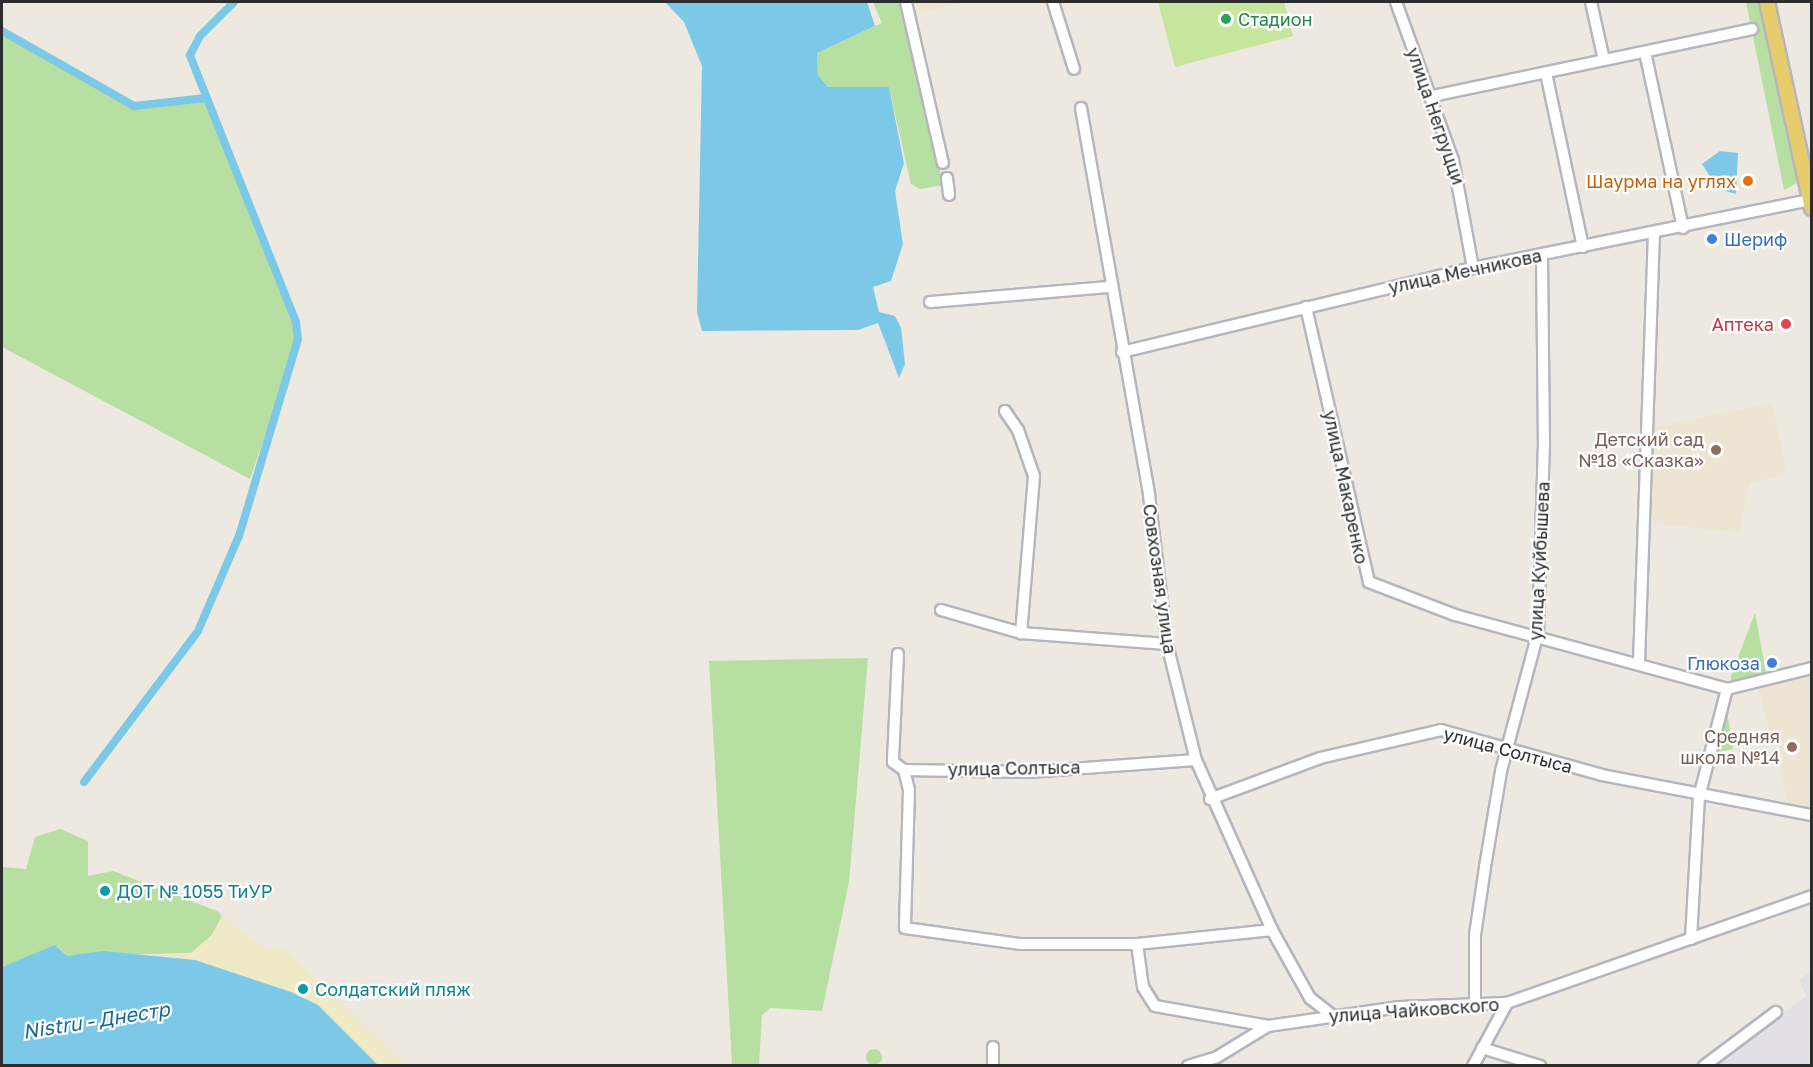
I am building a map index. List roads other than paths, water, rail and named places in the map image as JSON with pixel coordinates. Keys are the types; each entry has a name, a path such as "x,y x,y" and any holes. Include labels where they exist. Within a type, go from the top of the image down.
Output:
{"main road":[{"path":"1767,2 1811,204"}],"street":[{"path":"906,2 944,163"},
{"path":"1053,2 1074,69"},
{"name":"улица Негруцци","path":"1396,2 1432,96 1461,189 1473,268"},
{"path":"1591,2 1604,60"},
{"path":"1432,96 1752,29"},
{"path":"1645,52 1683,228"},
{"path":"1546,73 1583,247"},
{"name":"Совхозная улица","path":"1081,108 1109,287 1149,495 1167,644 1196,760 1210,799 1272,930 1310,999 1332,1015"},
{"path":"947,178 949,195"},
{"name":"улица Мечникова","path":"1122,352 1473,268 1811,204"},
{"path":"1639,662 1654,234"},
{"name":"улица Куйбышева","path":"1475,1006 1475,935 1507,747 1538,633 1544,447 1542,255"},
{"path":"930,302 1109,287"},
{"name":"улица Макаренко","path":"1306,307 1369,582 1455,615 1538,633 1727,689"},
{"path":"1005,411 1018,430 1034,476 1021,633"},
{"path":"941,610 1021,633 1167,644"},
{"path":"898,654 893,762 904,770 910,868 905,928 1021,944 1137,944 1272,930"},
{"path":"1691,939 1699,797 1727,689 1812,669"},
{"name":"улица Солтыса","path":"1210,799 1320,758 1441,730 1699,797 1812,814"},
{"name":"улица Солтыса","path":"904,770 1029,772 1196,760"},
{"name":"улица Чайковского","path":"1188,1065 1217,1057 1268,1026 1332,1015 1508,1003 1812,896"},
{"path":"1137,944 1143,987 1155,1006 1268,1026"},
{"path":"1473,1065 1508,1003"},
{"path":"1704,1065 1776,1012"},
{"path":"993,1047 993,1065"},
{"path":"1482,1048 1540,1065"}],"water":[{"path":"665,2 867,2 875,26 817,53 818,75 828,87 889,87 904,163 895,191 903,244 891,281 873,287 879,312 895,316 901,328 905,364 899,378 878,323 858,330 702,331 697,312 702,66 684,22"},
{"path":"1720,151 1738,153 1736,194 1718,189 1702,164"},
{"name":"Nistru - Днестр","path":"55,945 67,956 103,951 195,960 291,992 318,1005 378,1065 2,1065 2,967"}],"waterway":[{"path":"84,782 198,631 239,536 298,339 296,322 190,55 200,36 234,2"},
{"path":"2,31 134,106 206,98"}],"place":[{"name":"Стадион","path":"1226,19"},
{"name":"Шаурма на углях","path":"1748,181"},
{"name":"Шериф","path":"1712,239"},
{"name":"Аптека","path":"1786,324"},
{"name":"Детский сад №18 «Сказка»","path":"1716,450"},
{"name":"Глюкоза","path":"1772,663"},
{"name":"Средняя школа №14","path":"1792,747"},
{"name":"ДОТ № 1055 ТиУР","path":"105,891"},
{"name":"Солдатский пляж","path":"303,989"}]}
